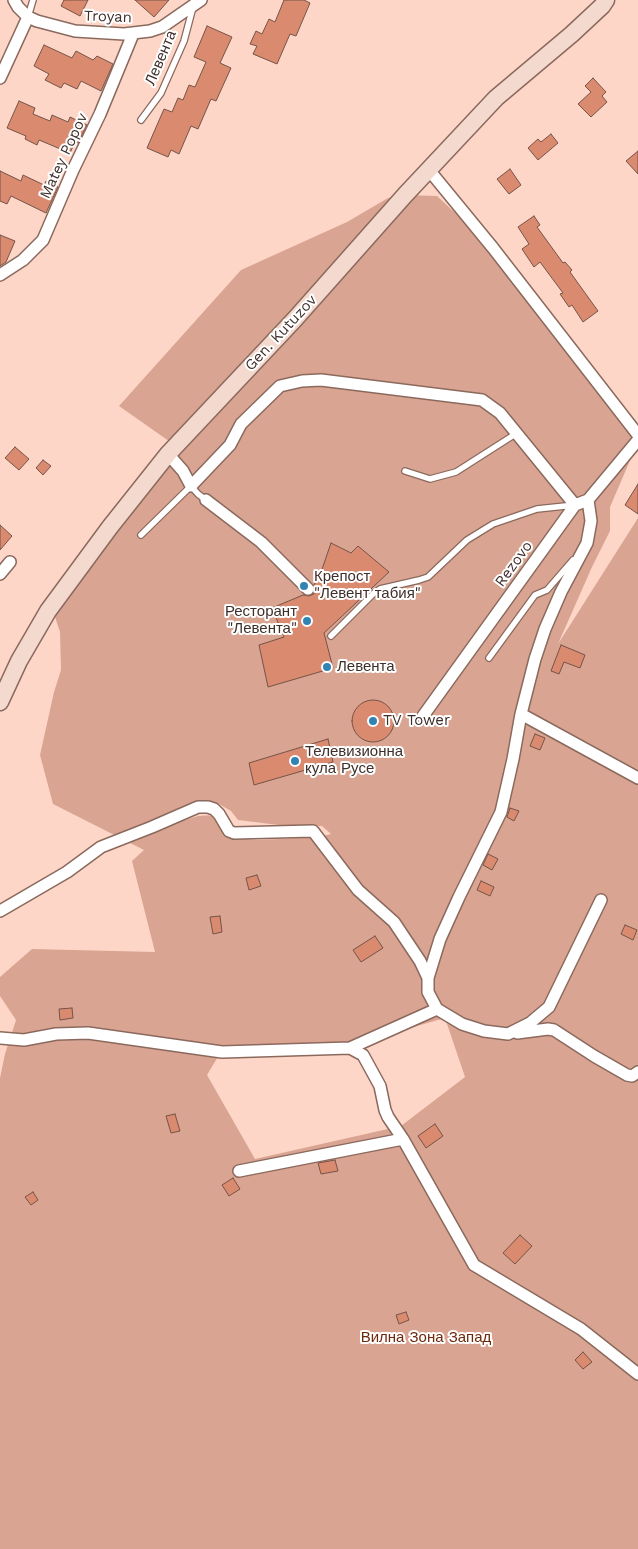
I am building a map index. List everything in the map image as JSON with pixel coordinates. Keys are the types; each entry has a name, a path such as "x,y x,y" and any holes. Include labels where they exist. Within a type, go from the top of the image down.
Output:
{"street":[{"path":"0,78 28,17 14,0"},
{"name":"Gen. Kutuzov","path":"0,702 19,661 48,611 110,527 168,454 295,319 496,98 572,34 606,0"},
{"name":"Troyan","path":"28,17 55,27 75,31 133,34 162,27 197,1"},
{"name":"Matey Popov","path":"0,275 23,260 44,240 133,34"},
{"path":"429,170 493,248 638,435"},
{"path":"168,454 183,471 191,486 230,445 241,424 280,386 302,381 321,380 482,400 500,413 574,505 588,500 638,440"},
{"path":"206,500 261,542 308,589"},
{"path":"588,500 591,521 587,543 544,629 521,714 501,812 435,953 428,978 428,992 436,1009 462,1024 484,1031 508,1034 548,1029 554,1030 627,1075 632,1076 638,1072"},
{"name":"Rezovo","path":"423,716 574,505"},
{"path":"0,574 10,562"},
{"path":"521,714 638,778"},
{"path":"0,911 67,872 101,846 198,808 208,807 214,809 219,814 229,831 234,833 313,831 358,890 394,922 420,961 428,978"},
{"path":"508,1034 530,1023 548,1007 601,900"},
{"path":"0,1038 24,1040 56,1034 88,1033 222,1052 350,1048 436,1009"},
{"path":"350,1048 363,1055 380,1086 384,1110 403,1139 474,1266 581,1329 638,1374"},
{"path":"239,1171 403,1139"}],"lane":[{"path":"28,17 33,0"},
{"name":"Левента","path":"141,120 161,93 184,41 197,1"},
{"path":"405,471 430,479 456,472 517,434"},
{"path":"141,536 191,486 206,500"},
{"path":"331,636 374,593 380,589 428,577 467,540 494,524 537,509 574,505"},
{"path":"489,658 535,595 547,590 587,543"}],"green space":[{"name":"Вилна Зона Запад","path":"405,195 437,196 493,248 638,442 610,507 610,531 558,644 638,518 638,1549 0,1549 0,1078 5,1054 16,1020 0,996 0,977 32,949 155,952 132,861 144,850 53,804 40,755 54,692 61,670 60,632 55,617 56,612 176,446 119,406 241,270 347,222 388,198 403,197","holes":["208,804 219,804 231,811 238,820 287,826 322,826 331,834 319,837 258,840 232,838 213,815 198,816 182,821 179,816","445,1018 465,1077 401,1126 255,1159 207,1075 219,1055 333,1050"]}],"building":[{"path":"64,0 88,0 80,16 61,6"},
{"path":"135,0 169,0 154,17"},
{"path":"284,0 304,0 310,3 296,36 290,34 277,64 253,54 257,46 250,44 256,31 262,34 269,19 275,22"},
{"path":"207,26 232,37 220,63 231,68 216,101 211,99 198,129 191,126 179,154 171,150 168,157 147,148 164,109 172,112 178,98 183,100 189,85 195,87 206,62 194,57"},
{"path":"44,45 72,58 76,51 93,60 97,56 113,64 101,91 81,81 77,89 64,83 61,88 45,80 49,74 34,66"},
{"path":"593,78 606,92 602,96 607,102 591,117 578,104 591,92 585,86"},
{"path":"19,101 35,108 33,114 50,121 52,115 68,122 70,117 87,125 78,143 75,142 70,153 39,140 37,145 25,139 26,136 7,128"},
{"path":"551,134 558,143 538,160 528,148 538,139 541,142"},
{"path":"638,151 638,174 626,161"},
{"path":"510,169 521,185 509,194 497,179"},
{"path":"0,171 21,181 23,175 44,185 46,181 58,187 46,213 11,196 7,204 0,201"},
{"path":"534,216 540,225 537,227 563,263 565,262 572,270 570,272 598,311 583,322 572,305 569,307 560,294 563,293 540,262 534,267 522,249 529,244 518,227"},
{"path":"0,235 15,241 6,262 0,266"},
{"path":"15,447 29,459 19,470 5,458"},
{"path":"43,460 51,466 43,475 36,468"},
{"path":"638,484 638,514 625,505"},
{"path":"0,525 12,536 0,550"},
{"name":"Ресторант \"Левента\"","path":"331,543 351,553 358,546 389,572 324,633 333,668 268,687 259,645 284,637 272,608 303,595 309,596 314,594 314,584 318,581"},
{"path":"561,645 585,655 580,668 564,662 559,674 551,671"},
{"name":"TV Tower","path":"377,700 385,703 391,709 394,721 391,733 385,739 369,742 361,739 355,733 352,717 355,709 361,703"},
{"path":"535,734 545,738 540,750 530,746"},
{"name":"Телевизионна кула Русе","path":"328,739 333,762 254,785 249,763"},
{"path":"510,808 519,811 514,821 507,817"},
{"path":"488,854 498,859 492,870 483,865"},
{"path":"257,875 261,886 249,890 246,878"},
{"path":"481,881 494,887 490,896 477,890"},
{"path":"220,916 222,932 213,934 210,917"},
{"path":"625,925 637,930 633,940 621,934"},
{"path":"375,936 383,948 361,962 353,950"},
{"path":"72,1008 73,1018 60,1020 59,1009"},
{"path":"175,1114 180,1131 171,1133 166,1116"},
{"path":"435,1124 443,1136 426,1148 418,1136"},
{"path":"335,1160 338,1171 321,1174 318,1163"},
{"path":"233,1178 240,1189 229,1196 222,1185"},
{"path":"33,1192 38,1200 31,1205 25,1197"},
{"path":"520,1235 532,1246 515,1264 503,1253"},
{"path":"406,1312 409,1320 399,1324 396,1315"},
{"path":"583,1352 592,1362 583,1369 575,1360"}],"place":[{"name":"Крепост \"Левент табия\"","path":"304,586"},
{"name":"Ресторант \"Левента\"","path":"307,621"},
{"name":"Левента","path":"327,667"},
{"name":"TV Tower","path":"373,721"},
{"name":"Телевизионна кула Русе","path":"295,761"}]}
